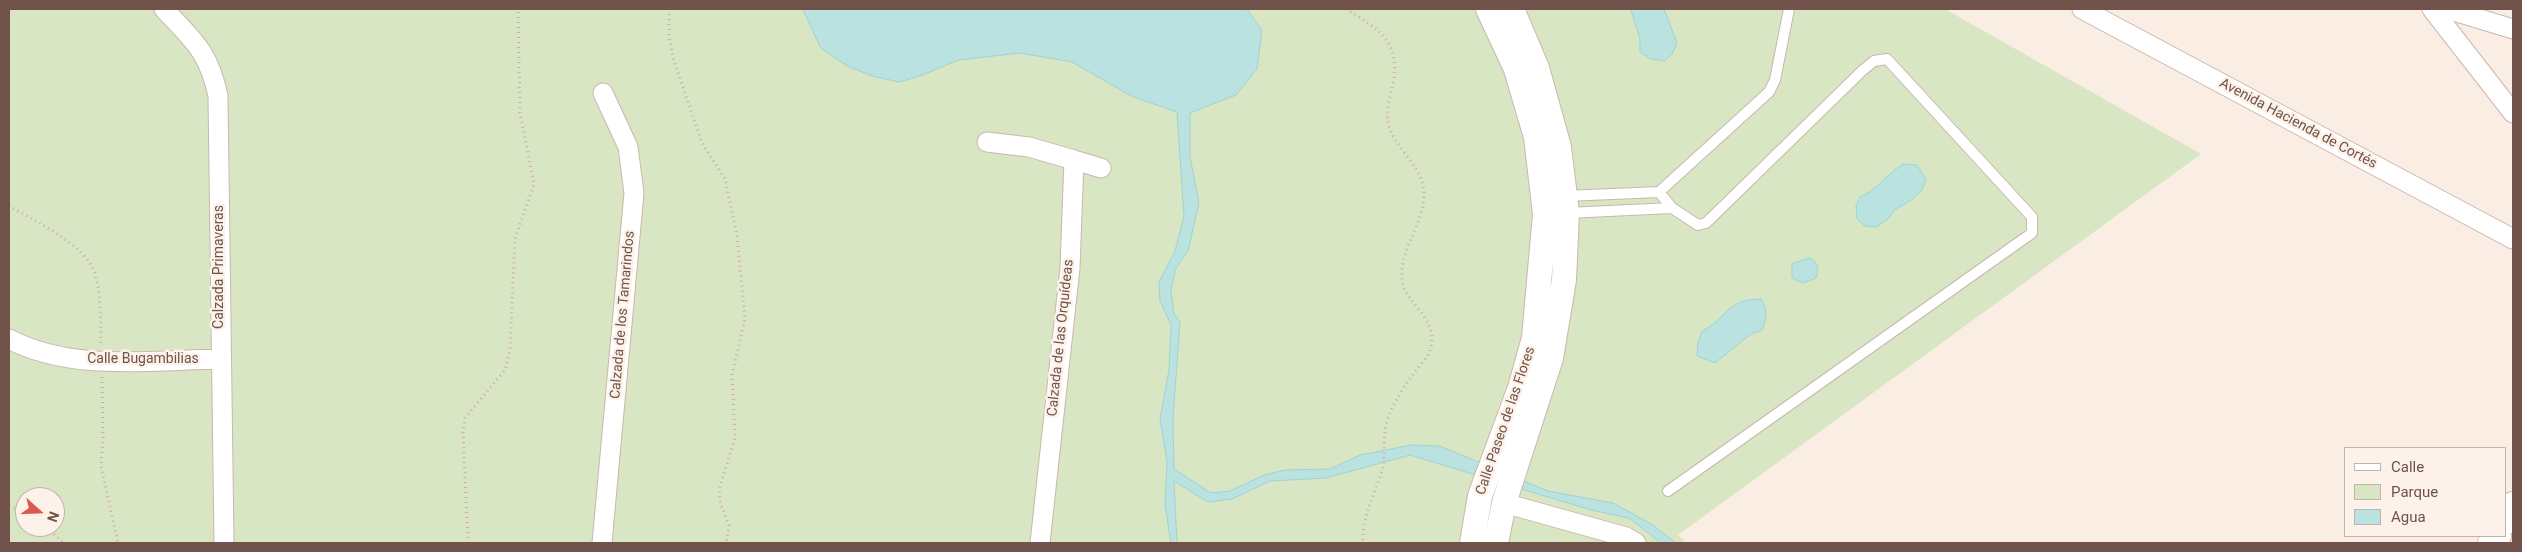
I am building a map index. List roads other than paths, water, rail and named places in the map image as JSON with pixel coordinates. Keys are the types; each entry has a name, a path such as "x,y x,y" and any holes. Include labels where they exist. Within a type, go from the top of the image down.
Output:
{"main road":[{"path":"2507,518 2513,506"}],"street":[{"name":"Calzada Primaveras","path":"164,9 200,47 213,71 218,96 220,359 224,543"},
{"name":"Calle Paseo de las Flores","path":"1488,9 1516,70 1556,205"},
{"name":"Calle Paseo de las Flores","path":"1498,536 1520,388 1534,338 1556,205 1560,147 1537,68 1512,9"},
{"name":"Avenida Hacienda de Cortés","path":"2082,9 2513,239"},
{"path":"2432,9 2513,113"},
{"path":"2447,9 2513,29"},
{"name":"Calzada de los Tamarindos","path":"602,543 634,193 628,147 603,93"},
{"path":"987,142 1029,147 1100,168"},
{"name":"Calzada de las Orquídeas","path":"1040,543 1070,268 1074,160"},
{"name":"Calle Bugambilias","path":"9,339 30,350 102,362 220,359"},
{"name":"Calle Paseo de las Flores","path":"1473,535 1480,496 1510,449"},
{"path":"1504,503 1626,537 1636,543"},
{"path":"1473,535 1498,536"}],"lane":[{"path":"1556,205 1659,192 1769,92 1775,80 1789,9"},
{"path":"1659,192 1672,208 1698,224 1706,224 1863,70 1874,61 1887,59 2032,217 2032,233 1668,491"},
{"path":"1556,205 1672,208"}],"water":[{"path":"803,9 1247,9 1262,31 1257,69 1236,95 1190,113 1190,157 1199,203 1188,251 1176,268 1171,289 1174,314 1180,322 1173,419 1174,469 1211,493 1230,491 1264,475 1285,470 1330,469 1360,455 1411,445 1440,446 1548,491 1613,503 1653,525 1676,543 1661,543 1629,518 1591,510 1410,455 1326,478 1270,481 1232,499 1208,502 1174,481 1177,543 1171,543 1165,505 1167,462 1160,419 1169,370 1171,325 1160,301 1159,282 1175,251 1184,216 1177,112 1131,96 1072,62 1020,53 959,60 920,76 899,82 872,76 847,66 821,48"},
{"path":"1631,9 1664,9 1677,43 1672,54 1665,61 1651,59 1640,52 1640,39"},
{"path":"1903,164 1917,165 1926,180 1922,190 1913,199 1894,210 1888,219 1876,227 1865,226 1857,219 1856,206 1860,197 1872,190"},
{"path":"1810,258 1818,266 1816,278 1803,283 1792,278 1792,264"},
{"path":"1761,299 1766,314 1762,330 1751,334 1715,363 1697,356 1698,343 1702,331 1740,302"}]}
